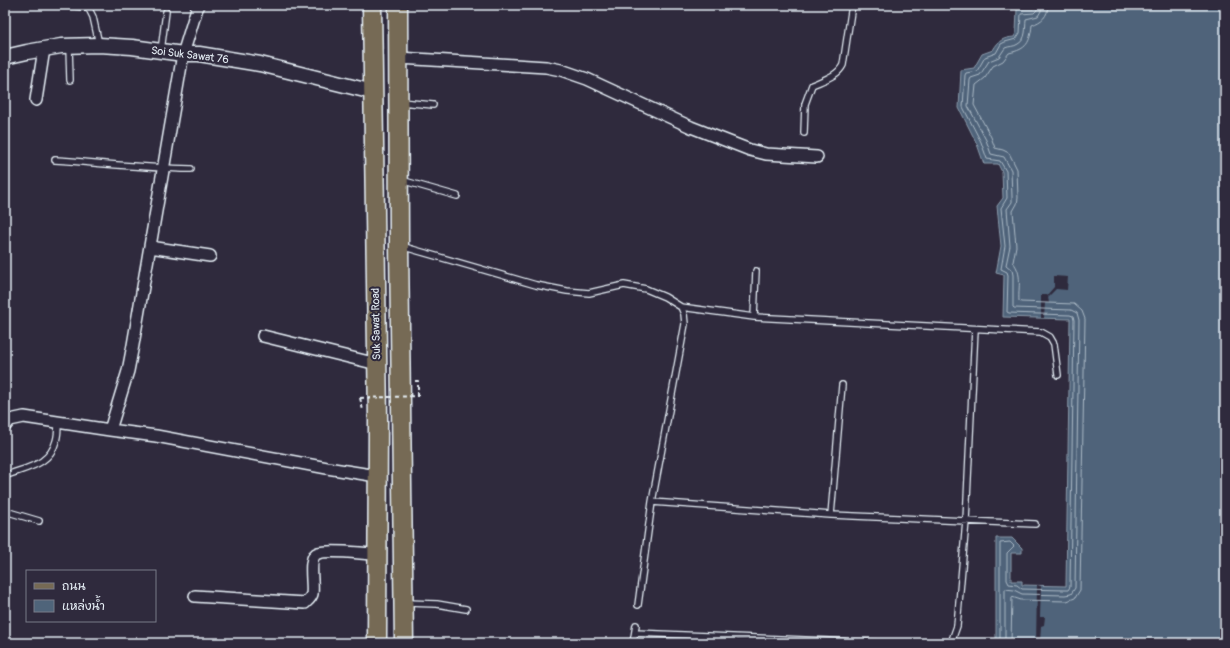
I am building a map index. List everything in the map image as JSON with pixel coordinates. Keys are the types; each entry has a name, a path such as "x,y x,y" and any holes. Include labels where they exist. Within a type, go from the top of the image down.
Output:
{"main road":[{"name":"Suk Sawat Road","path":"372,5 377,364 378,643"},
{"path":"398,5 399,245 404,643"}],"street":[{"path":"110,430 128,371 183,54 198,5"},
{"name":"Soi Suk Sawat 76","path":"5,58 44,49 68,46 99,45 183,54 199,54 260,64 373,92"},
{"path":"36,100 44,49"},
{"path":"399,58 546,67 561,70 610,89 691,127 750,150 766,154 817,157"},
{"path":"150,247 210,256"},
{"path":"263,336 377,364"},
{"path":"5,426 10,420 24,417 156,436 377,476"},
{"path":"195,596 305,603 310,599 312,594 312,563 314,555 317,553 327,552 377,554"}],"lane":[{"path":"62,5 88,7 94,17 99,45"},
{"path":"804,133 805,104 812,85 834,75 841,70 843,65 852,5"},
{"path":"161,51 166,12"},
{"path":"68,46 70,80"},
{"path":"399,102 433,105"},
{"path":"55,160 163,169 191,169"},
{"path":"399,180 457,196"},
{"path":"399,245 536,285 567,291 589,293 624,285 646,289 665,297 681,307 754,317 1041,332 1050,337 1054,344 1058,375"},
{"path":"754,317 756,271"},
{"path":"638,605 652,502 685,324 684,314 681,307"},
{"path":"947,643 952,640 957,626 966,521 975,329"},
{"path":"831,515 842,385"},
{"path":"10,474 40,463 50,454 56,441 58,422"},
{"path":"652,502 831,515 1035,524"},
{"path":"5,511 40,521"},
{"path":"404,603 437,604 466,609"},
{"path":"633,643 636,625"},
{"path":"635,633 878,643"}],"path":[{"path":"360,398 418,396"}],"water":[{"path":"1033,5 1225,5 1225,643 996,643 996,538 1012,538 1022,548 1022,553 1011,553 1011,581 1022,581 1022,585 1066,586 1070,319 1003,317 1004,275 996,273 1001,246 997,206 1003,198 1002,172 998,164 984,164 977,144 959,108 961,70 974,68 982,54 993,50 1002,40 1014,37 1016,33 1017,9 1033,9"}],"pier":[{"path":"1054,276 1068,277 1067,290 1056,289 1048,297 1049,303 1045,303 1044,318 1041,318 1041,295 1047,295 1054,287"},
{"path":"1037,585 1041,586 1040,617 1045,617 1044,625 1041,626 1040,643 1036,643"}]}
